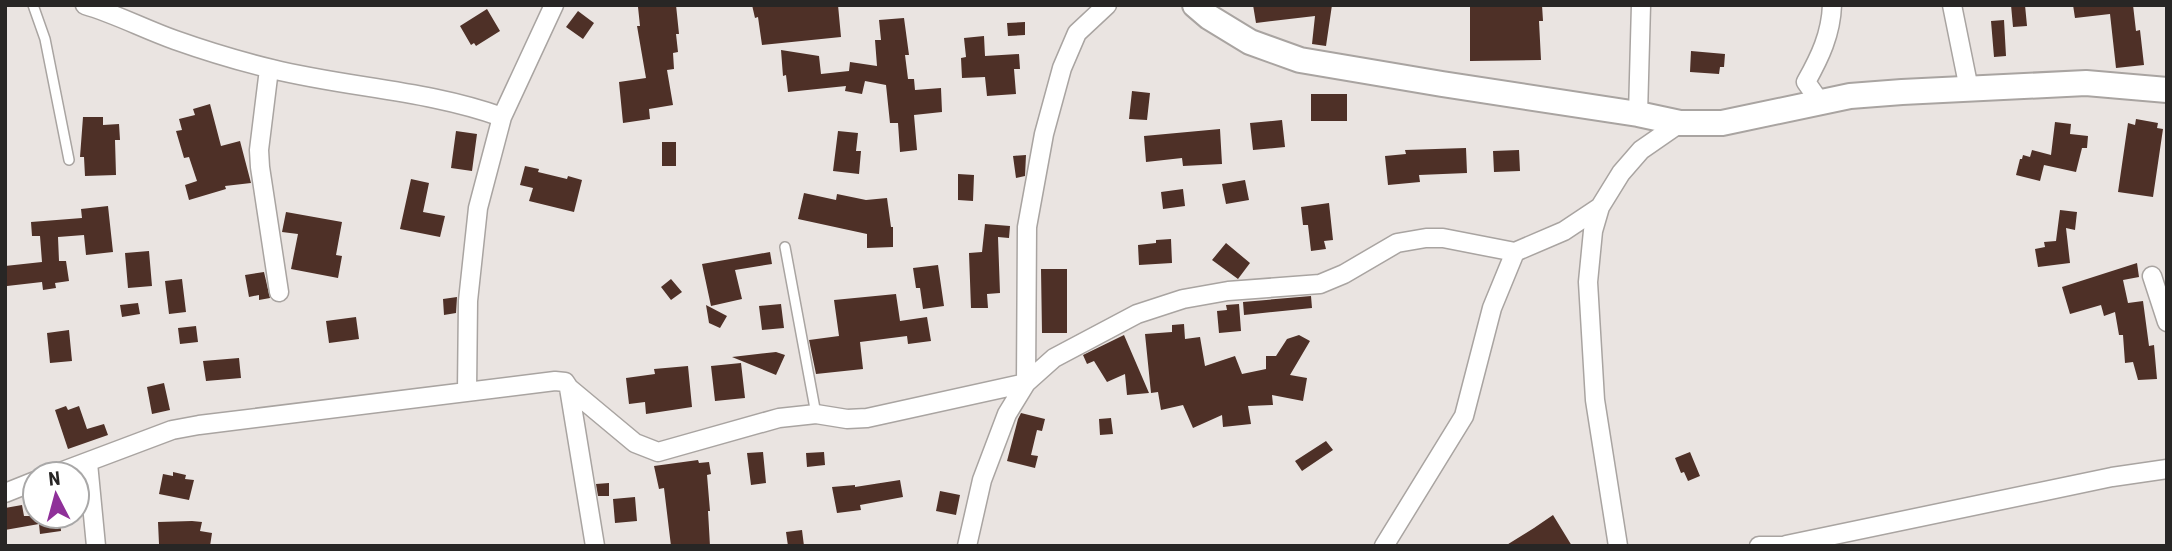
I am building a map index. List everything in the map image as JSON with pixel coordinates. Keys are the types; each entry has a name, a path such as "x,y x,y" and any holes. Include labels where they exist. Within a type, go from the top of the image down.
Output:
{"street":[{"path":"85,5 174,40 269,69 323,80 403,91 466,104 502,117"},
{"path":"467,391 468,300 478,208 502,117 554,5"},
{"path":"1026,383 1027,227 1044,134 1062,68 1077,33 1107,5"},
{"path":"1195,5 1209,17 1250,42 1300,60 1442,85 1639,114 1680,123 1722,123 1850,96 2086,83 2167,89"},
{"path":"1639,114 1641,5"},
{"path":"1820,103 1806,82 1830,32 1832,5"},
{"path":"1952,5 1969,89"},
{"path":"269,69 259,150 279,292"},
{"path":"1618,546 1595,400 1589,295 1594,231 1600,207 1621,173 1641,150 1680,123"},
{"path":"967,546 982,480 1007,414 1026,383 1054,358 1137,314 1183,299 1228,291 1320,284 1344,274 1397,243 1426,238 1443,238 1515,252 1564,231 1600,207"},
{"path":"1384,546 1464,416 1492,308 1515,252"},
{"path":"2152,276 2167,323"},
{"path":"91,462 172,430 199,425 555,381 565,382 635,443 658,452 779,418 816,414 847,419 867,418 1026,383"},
{"path":"569,388 595,546"},
{"path":"1759,546 1788,545 2112,477 2167,469"},
{"path":"91,494 96,546"}],"lane":[{"path":"33,5 45,39 69,160"},
{"path":"785,247 816,414"}],"building":[{"path":"676,5 678,52 673,53 674,69 667,70 673,105 649,109 650,119 623,123 619,82 646,78 637,26 640,26 638,7"},
{"path":"752,5 838,5 841,37 762,45 758,17 755,18"},
{"path":"1253,5 1332,5 1326,46 1312,44 1315,16 1256,23"},
{"path":"1470,5 1542,5 1543,21 1539,21 1541,60 1470,61"},
{"path":"2011,5 2025,5 2027,26 2013,27"},
{"path":"2073,5 2133,5 2136,31 2140,30 2144,65 2116,68 2110,14 2075,18"},
{"path":"487,9 500,31 476,46 474,43 471,45 460,26"},
{"path":"578,11 594,23 583,39 566,27"},
{"path":"904,18 909,55 905,55 908,79 914,79 915,90 941,88 942,112 914,115 917,150 900,152 898,123 890,123 886,85 865,81 862,94 845,91 846,86 788,92 786,75 783,76 781,50 819,56 821,74 849,71 850,62 877,66 875,40 881,40 879,20"},
{"path":"2004,20 2006,56 1994,57 1991,21"},
{"path":"1025,22 1025,35 1008,36 1007,23"},
{"path":"984,36 985,56 1019,54 1020,69 1014,69 1016,94 987,96 985,77 962,78 961,58 966,57 964,38"},
{"path":"1691,51 1725,54 1724,67 1720,67 1719,74 1690,72"},
{"path":"1132,91 1150,93 1147,120 1129,119"},
{"path":"1311,94 1347,94 1347,121 1311,121"},
{"path":"210,104 221,146 240,141 251,183 225,186 226,189 189,200 185,185 197,181 189,157 184,158 176,131 182,130 179,119 195,115 193,109"},
{"path":"83,117 103,117 103,125 119,124 120,140 115,140 116,175 85,176 84,157 80,157"},
{"path":"2136,119 2158,123 2157,128 2163,129 2153,197 2118,192 2128,123 2135,125"},
{"path":"1282,120 1285,147 1253,150 1250,123"},
{"path":"2055,122 2071,124 2070,134 2088,136 2087,148 2082,148 2076,172 2044,165 2040,181 2016,175 2023,155 2030,157 2032,150 2051,155"},
{"path":"1220,129 1222,164 1183,166 1182,158 1146,162 1144,136"},
{"path":"456,131 477,134 472,171 451,168"},
{"path":"838,131 858,133 856,151 861,151 859,174 833,171"},
{"path":"662,142 676,142 676,166 662,166"},
{"path":"1466,148 1467,173 1419,175 1420,182 1388,185 1385,156 1406,154 1405,150"},
{"path":"1519,150 1520,171 1494,172 1493,151"},
{"path":"1026,155 1025,176 1016,178 1013,156"},
{"path":"525,166 539,169 538,172 582,180 574,212 529,201 533,188 520,185"},
{"path":"958,174 974,175 973,201 958,200"},
{"path":"411,179 429,183 423,212 445,216 440,237 400,229"},
{"path":"1245,180 1249,200 1226,204 1222,184"},
{"path":"1183,189 1185,206 1163,209 1161,192"},
{"path":"804,193 836,200 837,194 866,200 887,198 893,227 893,247 867,248 867,234 798,219"},
{"path":"1329,203 1333,240 1324,241 1326,249 1311,251 1308,225 1303,225 1301,207"},
{"path":"108,206 113,252 86,255 84,235 58,237 59,261 66,261 69,281 55,283 56,288 43,290 42,282 7,286 5,266 42,262 40,236 32,236 31,222 82,218 81,209"},
{"path":"2060,210 2077,212 2075,230 2066,228 2070,263 2038,267 2035,249 2045,247 2044,242 2056,241"},
{"path":"286,212 342,222 336,255 342,256 338,278 291,269 298,234 282,232"},
{"path":"985,224 1010,226 1009,238 998,237 1000,293 987,294 988,308 971,308 969,253 982,252"},
{"path":"1171,239 1172,263 1139,265 1138,245"},
{"path":"1226,243 1250,263 1238,279 1212,260"},
{"path":"149,251 152,286 128,288 125,253"},
{"path":"770,252 772,264 735,270 742,299 711,306 702,264"},
{"path":"2137,263 2139,277 2123,280 2128,303 2143,301 2149,346 2154,345 2157,379 2138,380 2133,362 2125,363 2123,335 2119,335 2115,312 2104,316 2101,305 2070,314 2062,287"},
{"path":"938,265 944,306 923,309 913,268"},
{"path":"1041,269 1067,269 1067,333 1042,333"},
{"path":"264,272 270,298 259,300 259,295 249,297 245,275"},
{"path":"182,279 186,312 169,314 165,281"},
{"path":"671,279 682,292 671,300 661,287"},
{"path":"896,294 900,321 927,317 931,341 908,344 907,336 860,342 863,369 816,374 809,340 839,336 834,300"},
{"path":"1311,296 1312,308 1244,315 1243,302"},
{"path":"457,297 456,313 444,315 443,299"},
{"path":"138,303 140,314 122,317 120,305"},
{"path":"781,304 784,328 762,330 759,306"},
{"path":"1239,304 1241,331 1219,333 1217,311 1227,310 1226,305"},
{"path":"706,305 727,316 720,328 709,323"},
{"path":"356,317 359,339 329,343 326,321"},
{"path":"1184,324 1185,339 1200,337 1205,366 1235,356 1242,374 1266,369 1266,356 1276,356 1287,339 1299,335 1310,341 1290,375 1307,378 1303,401 1272,395 1273,405 1248,406 1251,424 1223,427 1222,415 1193,428 1183,405 1161,410 1158,392 1151,393 1145,334 1172,332 1172,325"},
{"path":"196,326 198,342 180,344 178,328"},
{"path":"69,330 72,361 50,363 47,333"},
{"path":"1124,335 1149,393 1127,395 1125,374 1107,382 1094,361 1087,364 1083,355"},
{"path":"776,352 785,355 776,375 732,357"},
{"path":"239,358 241,378 206,381 203,361"},
{"path":"741,363 745,398 715,401 711,366"},
{"path":"688,366 692,407 646,414 645,402 629,404 626,378 655,374 654,369"},
{"path":"164,383 170,410 152,414 147,387"},
{"path":"66,406 68,410 79,406 87,429 104,424 108,435 68,449 55,410"},
{"path":"1021,413 1045,419 1042,431 1037,430 1031,455 1038,456 1035,468 1007,461"},
{"path":"1111,418 1113,434 1100,435 1099,419"},
{"path":"1326,441 1333,450 1302,471 1295,461"},
{"path":"763,452 766,483 751,485 747,453"},
{"path":"824,452 825,465 807,467 806,453"},
{"path":"1690,452 1700,476 1688,481 1684,472 1681,473 1675,458"},
{"path":"698,460 699,463 709,462 711,474 707,475 710,546 671,546 664,488 659,489 654,466"},
{"path":"173,472 186,475 185,479 194,480 189,500 159,494 163,474 173,476"},
{"path":"900,480 903,497 860,505 861,510 837,513 832,487 855,487"},
{"path":"609,483 609,496 598,496 596,484"},
{"path":"940,491 960,495 956,515 936,511"},
{"path":"635,497 637,521 615,523 613,499"},
{"path":"21,505 21,527 5,530 5,508"},
{"path":"1553,515 1572,546 1505,546 1534,528"},
{"path":"158,522 202,522 200,531 212,533 210,546 159,544"},
{"path":"40,530 61,530 61,531 40,534"},
{"path":"802,530 804,546 788,546 786,532"}]}
